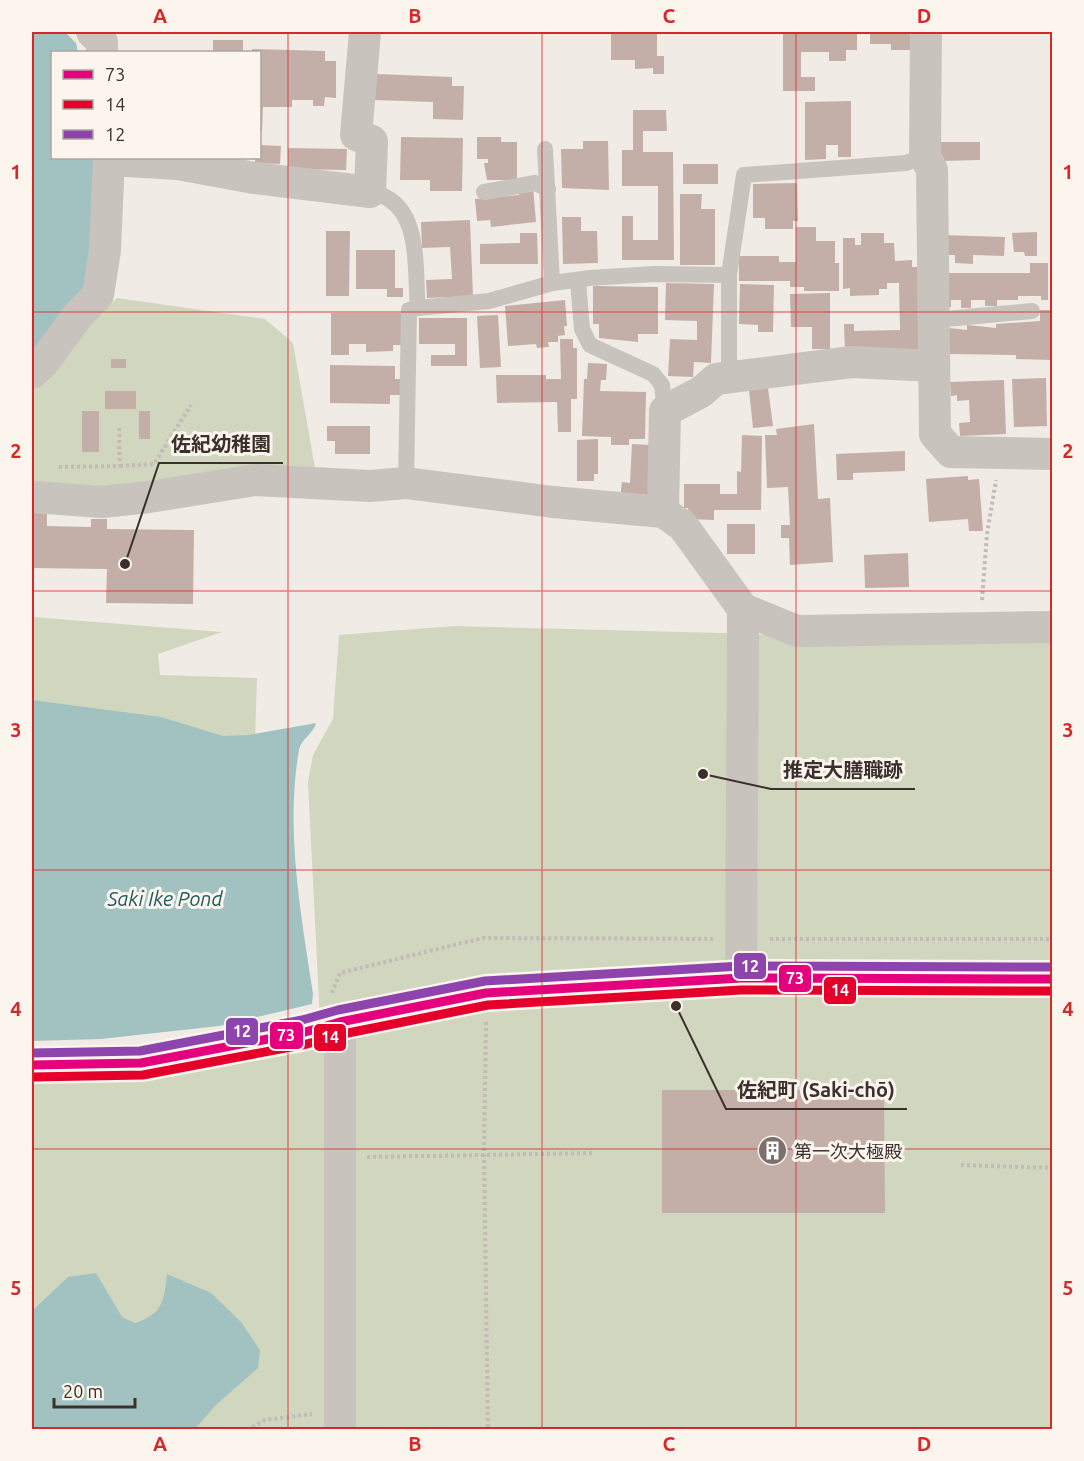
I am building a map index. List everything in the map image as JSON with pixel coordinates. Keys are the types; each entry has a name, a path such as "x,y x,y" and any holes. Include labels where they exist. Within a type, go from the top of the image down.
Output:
{"main road":[{"path":"32,1065 141,1063 305,1032 334,1012 486,993 741,978 1053,979"}],"street":[{"path":"92,32 102,42 102,51"},
{"path":"32,373 43,363 79,314 98,295 105,250 109,159 178,164 254,178 370,192 372,141 356,135 365,32"},
{"path":"926,32 925,156 932,170 935,320 934,434 951,452 1001,455 1053,454"},
{"path":"663,512 665,411 701,393 716,379 852,362 933,366"},
{"path":"32,497 114,501 149,498 255,480 370,486 406,483 553,502 663,512 683,526 743,609 797,631 1053,627"},
{"path":"741,978 743,609"},
{"path":"334,1012 340,1420"}],"lane":[{"path":"545,149 552,283"},
{"path":"729,377 729,275 744,175 906,163 925,156"},
{"path":"484,192 534,183 548,189"},
{"path":"370,192 385,195 394,200 408,219 417,308"},
{"path":"406,483 409,310 489,301 552,283 654,274 729,275"},
{"path":"578,281 582,329 590,345 653,374 662,385 665,411"},
{"path":"935,320 1032,311"}],"path":[{"path":"54,467 154,464 191,405"},
{"path":"119,426 120,466"},
{"path":"980,628 987,534 1001,455"},
{"path":"334,1012 340,973 483,938 1053,939"},
{"path":"486,1014 484,1154 488,1430"},
{"path":"383,1156 594,1152"},
{"path":"962,1165 1053,1168"},
{"path":"247,1430 265,1420 340,1420"}],"green space":[{"path":"117,298 265,319 293,343 315,468 159,485 32,487 32,381"},
{"path":"32,617 222,632 158,654 160,675 257,678 254,771 32,725"},
{"path":"454,626 758,634 857,641 1052,635 1052,1429 32,1429 32,1078 321,1040 308,782 313,755 333,719 339,635"}],"water":[{"path":"32,32 65,32 76,43 78,51 51,51 51,159 101,159 88,285 32,354"},
{"name":"Saki Ike Pond","path":"32,700 161,717 223,736 249,735 316,723 299,750 294,811 296,872 313,994 312,1004 219,1026 101,1039 32,1041"},
{"path":"96,1273 122,1317 135,1323 157,1311 165,1292 167,1274 211,1293 241,1322 260,1350 258,1368 216,1405 195,1429 32,1429 32,1311 68,1277"}],"building":[{"path":"611,32 657,32 657,56 664,56 664,74 653,74 653,68 635,69 635,60 611,60"},
{"path":"783,32 857,32 857,50 846,50 846,61 829,61 829,52 801,52 801,77 815,77 815,91 783,91"},
{"path":"870,32 910,32 910,50 891,50 891,44 870,44"},
{"path":"213,40 243,40 243,51 213,51"},
{"path":"252,49 325,51 325,61 336,61 336,98 325,97 324,106 313,106 313,100 292,100 292,107 263,107 261,131 261,51 252,51"},
{"path":"376,74 452,77 452,86 464,86 463,120 433,119 433,102 375,100"},
{"path":"851,101 851,157 838,157 838,145 826,145 826,159 805,160 805,102"},
{"path":"633,110 666,110 667,131 643,131 643,152 673,152 674,260 622,260 622,216 633,216 633,240 658,240 658,186 622,186 622,150 633,150"},
{"path":"401,137 463,138 462,191 430,191 430,180 400,180"},
{"path":"477,137 501,137 501,142 517,142 517,180 487,180 484,163 488,163 488,159 477,159"},
{"path":"583,141 608,141 609,190 562,188 561,149 583,149"},
{"path":"940,142 980,142 980,160 940,161"},
{"path":"261,145 281,146 280,164 255,163 255,159 261,159"},
{"path":"288,148 347,149 346,170 288,169"},
{"path":"683,164 718,164 718,184 683,184"},
{"path":"797,183 798,221 793,221 793,229 765,229 765,218 753,218 753,184"},
{"path":"533,187 536,222 491,227 490,220 477,221 475,199 519,195 519,188"},
{"path":"680,194 702,194 701,209 715,209 715,265 680,265"},
{"path":"562,217 581,217 581,231 597,231 598,263 563,264"},
{"path":"470,220 473,296 427,298 426,280 452,279 450,247 422,248 421,222"},
{"path":"796,227 816,227 816,241 835,241 835,263 839,263 839,291 804,291 804,287 790,287 790,281 739,281 739,256 779,256 779,262 796,262"},
{"path":"326,231 350,231 349,296 326,296"},
{"path":"1037,232 1037,256 1025,256 1024,252 1014,252 1012,233"},
{"path":"520,233 537,233 538,264 480,264 480,244 520,243"},
{"path":"861,233 884,233 884,243 894,243 895,261 912,260 912,267 922,267 923,353 845,350 844,324 854,324 854,331 900,330 899,283 887,283 887,289 879,289 879,295 850,296 850,288 843,289 843,238 855,238 855,245 861,245"},
{"path":"943,235 1005,237 1004,256 973,255 973,264 955,263 955,255 943,255"},
{"path":"356,250 395,250 395,288 403,288 403,297 387,297 387,289 356,289"},
{"path":"1030,263 1048,263 1048,300 1041,300 1041,296 1018,296 1018,300 997,300 997,306 985,306 985,300 971,300 971,308 961,308 961,300 951,300 951,307 944,307 944,273 1030,273"},
{"path":"666,283 714,284 711,363 694,362 693,377 668,376 670,339 697,340 697,321 665,320"},
{"path":"740,284 774,285 773,332 758,332 758,325 739,324"},
{"path":"593,286 658,287 658,334 638,334 638,342 599,338 599,324 593,324"},
{"path":"830,293 830,349 812,349 812,327 791,327 790,294"},
{"path":"565,300 567,326 564,326 565,335 558,336 558,342 548,342 549,347 537,348 536,344 508,346 505,306"},
{"path":"1040,310 1052,310 1051,360 1016,359 1016,355 949,354 949,328 967,330 967,325 996,328 996,324 1040,321"},
{"path":"331,313 403,313 403,345 393,345 393,351 366,352 366,344 349,344 349,355 331,355"},
{"path":"498,315 501,367 480,368 477,316"},
{"path":"419,318 467,318 467,366 431,366 431,355 455,355 455,344 419,344"},
{"path":"560,339 573,339 573,348 577,348 577,399 571,399 571,432 558,432 557,402 497,403 496,375 546,375 546,379 561,379"},
{"path":"111,359 126,359 126,368 111,368"},
{"path":"588,363 607,364 606,380 601,380 600,391 646,392 645,439 629,439 629,445 611,445 611,437 582,436 584,379 587,379"},
{"path":"330,365 395,366 395,379 401,379 401,395 390,395 390,404 330,403"},
{"path":"1046,378 1047,426 1014,427 1012,379"},
{"path":"1004,380 1006,434 960,436 959,423 970,422 969,400 957,401 957,395 951,396 950,382"},
{"path":"768,388 773,426 753,428 749,390"},
{"path":"105,391 136,391 136,409 105,409"},
{"path":"82,411 99,411 99,452 82,452"},
{"path":"139,411 150,411 150,439 139,439"},
{"path":"814,424 818,499 830,498 833,562 790,565 789,538 781,538 781,525 790,525 788,487 767,488 765,435 777,435 776,429"},
{"path":"327,426 370,426 370,454 335,454 335,441 327,441"},
{"path":"742,435 762,436 761,510 714,510 714,520 690,519 688,508 684,508 684,484 720,484 720,494 737,494 737,471 741,472"},
{"path":"598,439 598,474 594,474 594,481 577,481 577,440"},
{"path":"632,444 651,445 648,499 620,498 622,482 630,483"},
{"path":"905,451 905,471 853,473 853,480 837,480 836,454"},
{"path":"968,476 968,480 979,479 983,531 969,531 968,519 929,522 926,479"},
{"path":"32,513 47,513 47,526 91,527 91,519 107,519 107,529 194,530 193,604 106,603 107,569 32,568"},
{"path":"727,524 755,524 755,554 727,554"},
{"path":"908,553 909,587 865,588 864,555"},
{"name":"第一次大極殿","path":"662,1090 884,1090 885,1213 662,1213"}],"transit line":[{"name":"12","path":"32,1053 140,1051 302,1020 338,1010 485,981 741,966 1052,967"},
{"name":"73","path":"32,1065 141,1063 305,1032 340,1022 486,993 741,978 1052,979"},
{"name":"14","path":"32,1077 143,1075 307,1044 343,1034 488,1005 741,990 1052,991"}],"place":[{"name":"佐紀幼稚園","path":"125,564"},
{"name":"推定大膳職跡","path":"703,774"},
{"name":"佐紀町 (Saki-chō)","path":"676,1006"},
{"name":"第一次大極殿","path":"773,1151"}]}
